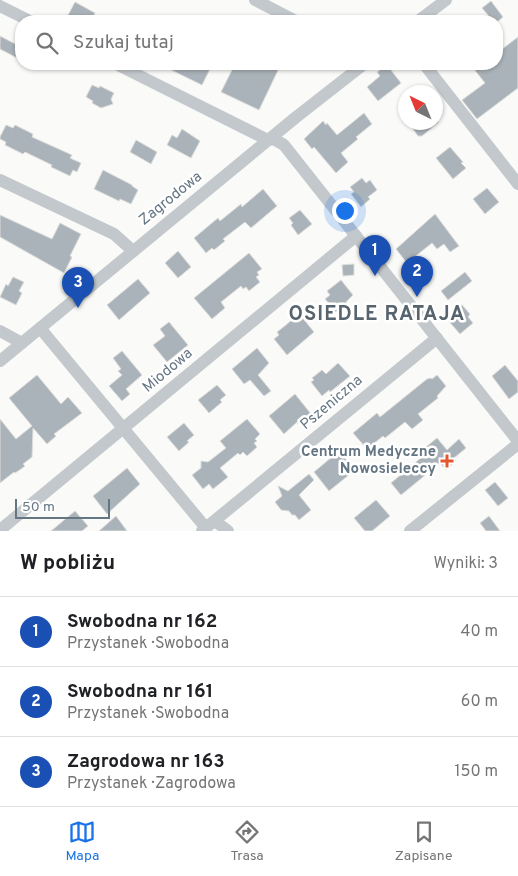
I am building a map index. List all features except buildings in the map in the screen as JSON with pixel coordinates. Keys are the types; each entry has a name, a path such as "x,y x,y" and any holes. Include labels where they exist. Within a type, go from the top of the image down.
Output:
{"street":[{"path":"255,0 284,15"},
{"path":"426,15 446,0"},
{"path":"0,6 18,15"},
{"path":"128,70 268,140 274,139 284,144 518,443 410,531"},
{"name":"Zagrodowa","path":"0,360 268,140 356,70"},
{"path":"429,70 518,184"},
{"path":"0,180 114,234 133,251"},
{"name":"Miodowa","path":"0,530 356,236"},
{"path":"40,328 122,430 208,527 228,531"},
{"path":"0,331 22,343"},
{"name":"Pszeniczna","path":"208,527 437,338"}],"place":[{"name":"Swobodna nr 162","path":"375,276"},
{"name":"Swobodna nr 161","path":"417,297"},
{"name":"Zagrodowa nr 163","path":"78,308"},
{"name":"Centrum Medyczne Nowosieleccy","path":"447,461"}],"district":[{"name":"OSIEDLE RATAJA","path":"377,315"}]}
